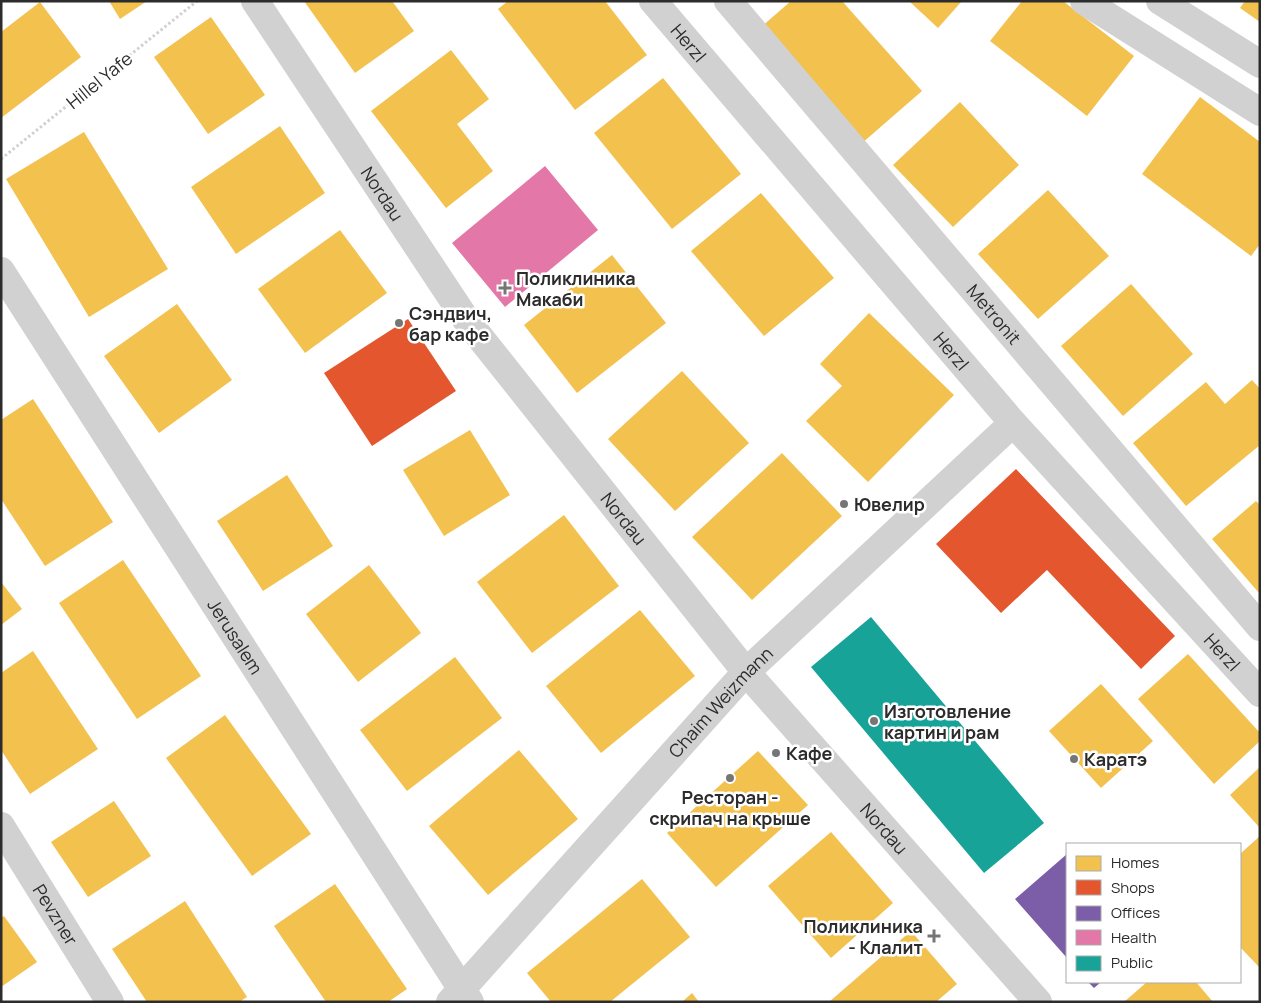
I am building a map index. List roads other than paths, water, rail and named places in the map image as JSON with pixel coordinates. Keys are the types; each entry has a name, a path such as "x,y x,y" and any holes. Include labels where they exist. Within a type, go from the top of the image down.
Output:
{"street":[{"name":"Nordau","path":"255,1 467,321 746,672 1038,1002"},
{"name":"Herzl","path":"653,1 1013,423 1260,693"},
{"name":"Metronit","path":"728,1 1260,628"},
{"path":"1084,1 1260,112"},
{"path":"1160,1 1260,64"},
{"name":"Jerusalem","path":"1,271 460,998"},
{"name":"Chaim Weizmann","path":"460,998 746,672 1013,423"},
{"name":"Pevzner","path":"1,826 110,1002"}],"place":[{"name":"Поликлиника Макаби","path":"505,288"},
{"name":"Сэндвич, бар кафе","path":"399,323"},
{"name":"Ювелир","path":"844,504"},
{"name":"Изготовление картин и рам","path":"874,721"},
{"name":"Кафе","path":"776,753"},
{"name":"Каратэ","path":"1074,759"},
{"name":"Ресторан - скрипач на крыше","path":"730,778"},
{"name":"Поликлиника - Клалит","path":"934,936"}]}
